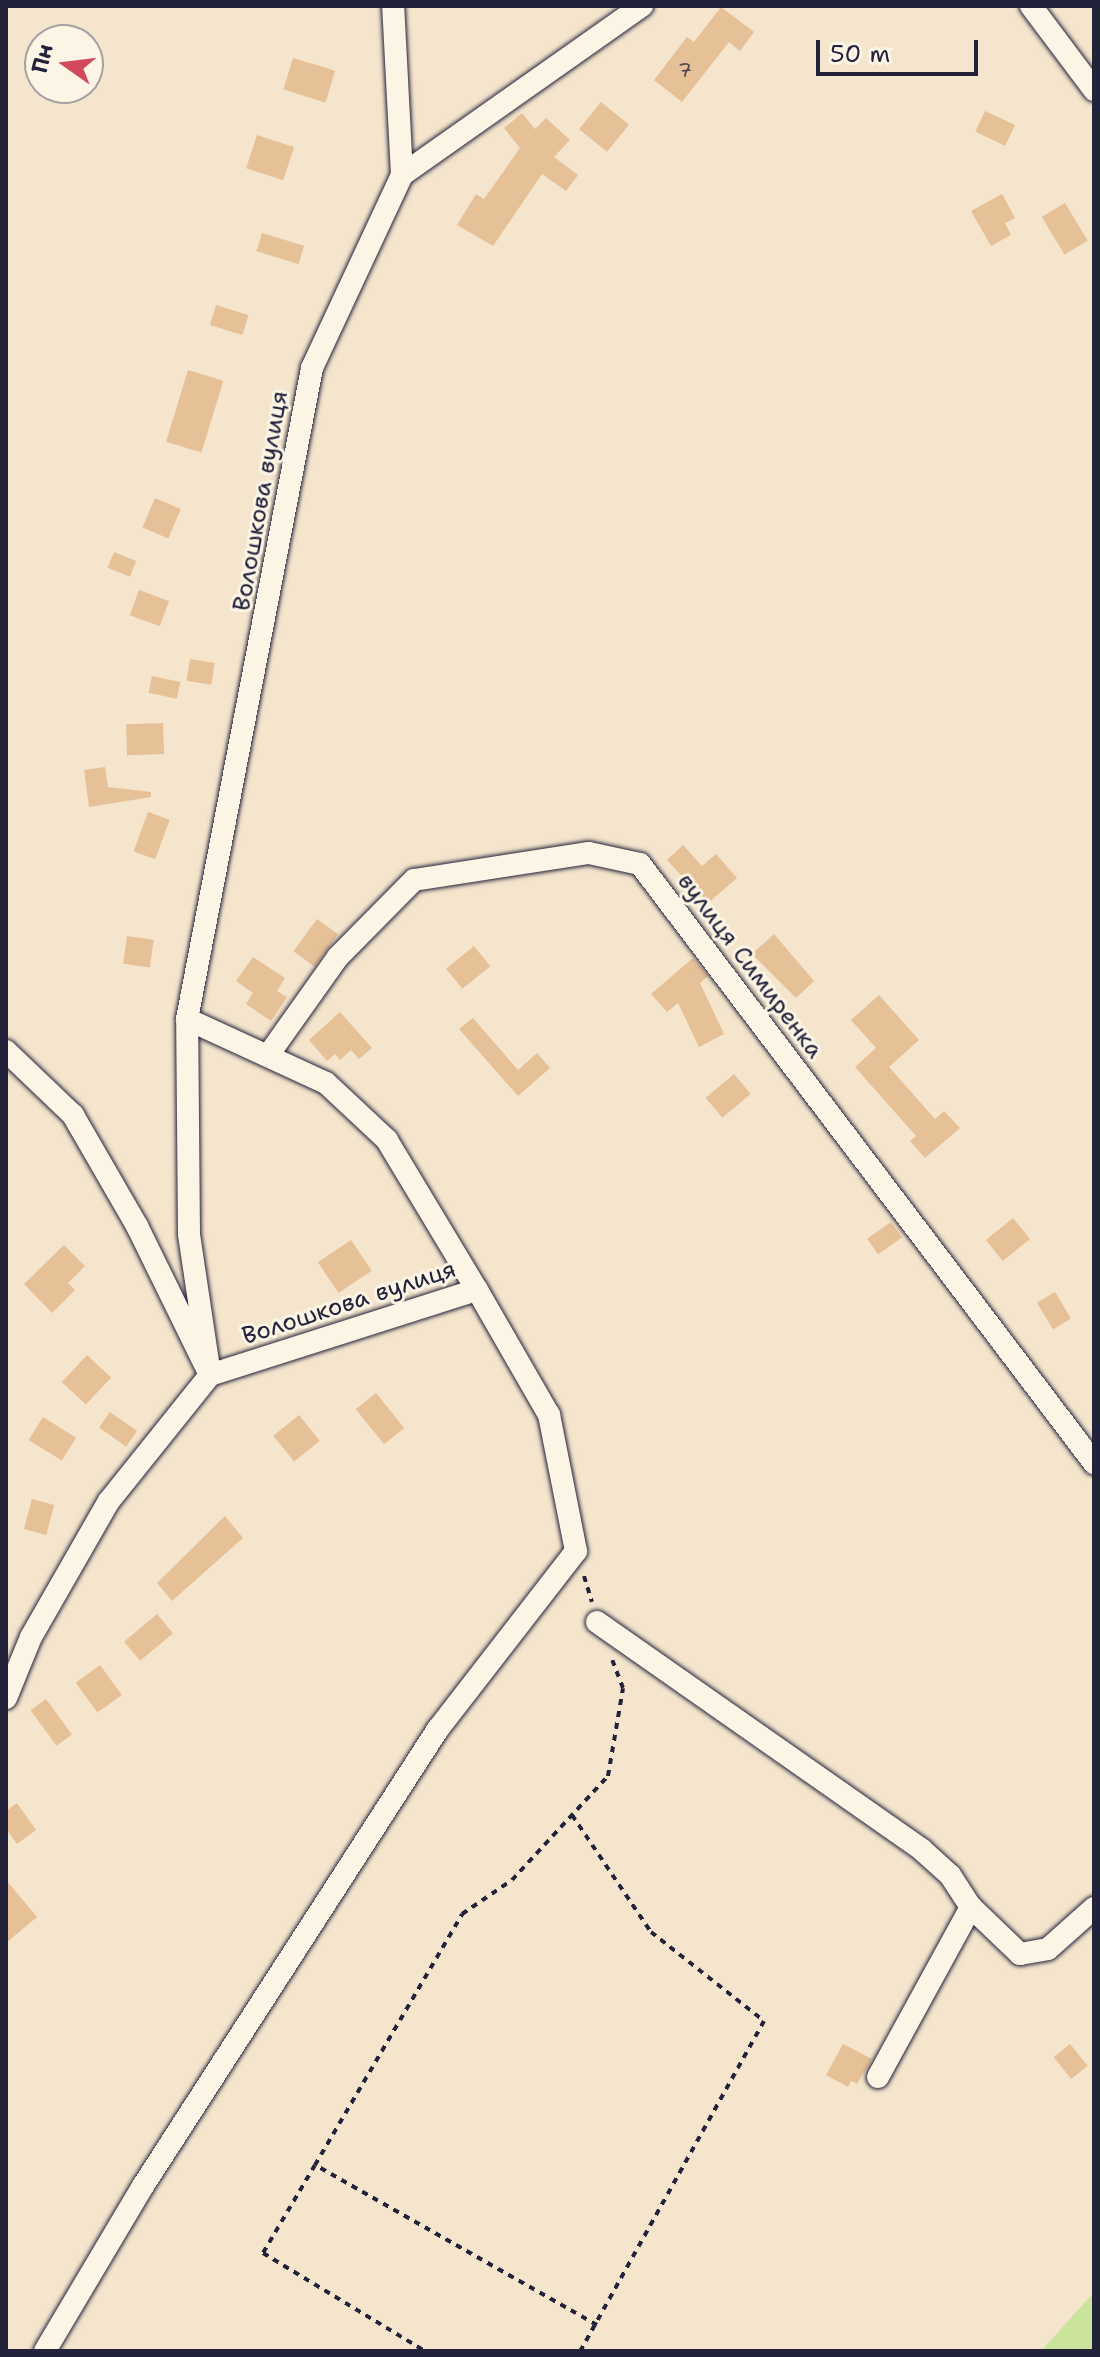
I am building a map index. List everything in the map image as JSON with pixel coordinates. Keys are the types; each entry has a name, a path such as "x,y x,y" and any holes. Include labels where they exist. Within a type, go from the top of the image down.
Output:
{"street":[{"name":"Волошкова вулиця","path":"187,1019 269,1054 326,1083 387,1140 477,1290 210,1375 189,1234 187,1019 312,368 402,175 393,6"},
{"path":"402,175 642,6"},
{"path":"1031,6 1094,90"},
{"name":"вулиця Симиренка","path":"269,1054 338,957 414,880 589,853 640,864 1094,1463"},
{"path":"6,1051 73,1115 137,1226 210,1375 109,1501 31,1637 6,1698"},
{"path":"45,2351 143,2186 438,1729 576,1551 549,1415 477,1290"},
{"path":"597,1622 921,1849 950,1875 971,1907 1020,1954 1048,1949 1094,1908"},
{"path":"878,2077 971,1907"}],"path":[{"path":"425,2351 263,2253 462,1914 512,1880 608,1776 623,1688 597,1622 576,1551"},
{"path":"572,1815 651,1932 764,2021 580,2351"},
{"path":"315,2165 597,2325"}],"green space":[{"path":"1094,2292 1094,2351 1041,2351"}],"building":[{"path":"721,7 754,32 740,51 729,42 682,102 654,80 687,37 694,42"},
{"path":"293,58 335,71 325,102 283,90"},
{"path":"601,102 629,125 607,152 579,129"},
{"path":"985,111 1015,125 1005,146 975,132"},
{"path":"522,113 535,129 546,118 570,140 554,157 578,175 566,191 542,174 493,246 457,225 476,194 484,199 520,148 504,128"},
{"path":"257,135 294,147 283,180 246,168"},
{"path":"1002,194 1015,218 1005,223 1011,235 991,246 971,211"},
{"path":"1065,203 1088,241 1065,255 1042,217"},
{"path":"262,233 304,246 299,264 256,251"},
{"path":"216,305 249,315 242,335 210,325"},
{"path":"188,370 223,381 201,453 166,442"},
{"path":"155,498 181,509 168,538 142,527"},
{"path":"114,552 136,561 130,577 108,568"},
{"path":"139,590 169,601 160,626 130,615"},
{"path":"190,659 215,663 211,685 187,681"},
{"path":"152,676 180,682 177,699 148,693"},
{"path":"163,723 164,754 127,755 126,724"},
{"path":"105,767 108,787 151,792 151,797 89,807 84,770"},
{"path":"148,812 170,820 155,859 134,851"},
{"path":"683,845 702,866 716,854 737,878 707,904 667,860"},
{"path":"317,919 338,934 315,967 293,951"},
{"path":"774,934 814,981 796,998 752,954"},
{"path":"127,936 154,940 150,967 123,964"},
{"path":"474,946 490,966 462,989 446,969"},
{"path":"253,957 285,978 277,991 287,997 271,1021 246,1004 253,993 236,981"},
{"path":"693,958 708,976 700,983 724,1034 699,1047 678,1003 667,1012 651,994"},
{"path":"879,995 919,1040 889,1067 935,1119 944,1111 960,1128 925,1158 910,1141 916,1136 855,1067 876,1048 851,1020"},
{"path":"340,1012 372,1048 359,1059 351,1050 340,1060 335,1054 327,1061 309,1040"},
{"path":"473,1018 518,1070 537,1053 550,1068 518,1096 459,1029"},
{"path":"734,1074 751,1094 722,1118 706,1098"},
{"path":"1013,1218 1030,1239 1003,1261 986,1240"},
{"path":"891,1222 902,1238 878,1254 867,1239"},
{"path":"351,1240 372,1271 339,1293 318,1262"},
{"path":"64,1245 85,1266 68,1283 75,1290 52,1313 24,1284"},
{"path":"1055,1292 1071,1319 1053,1329 1037,1303"},
{"path":"87,1355 111,1378 86,1405 62,1382"},
{"path":"376,1393 404,1428 384,1444 356,1409"},
{"path":"110,1412 137,1431 126,1446 99,1428"},
{"path":"299,1415 320,1441 294,1461 273,1436"},
{"path":"43,1417 76,1438 62,1461 29,1440"},
{"path":"32,1499 54,1505 46,1535 24,1529"},
{"path":"225,1516 243,1538 172,1601 157,1583"},
{"path":"157,1614 173,1633 140,1661 124,1642"},
{"path":"100,1665 122,1695 97,1713 76,1683"},
{"path":"46,1699 72,1735 56,1746 31,1710"},
{"path":"17,1803 36,1830 17,1844 6,1829 6,1811"},
{"path":"6,1880 37,1917 6,1943"},
{"path":"843,2044 872,2059 857,2084 851,2081 848,2087 826,2075"},
{"path":"1070,2044 1088,2066 1071,2079 1054,2057"}]}
